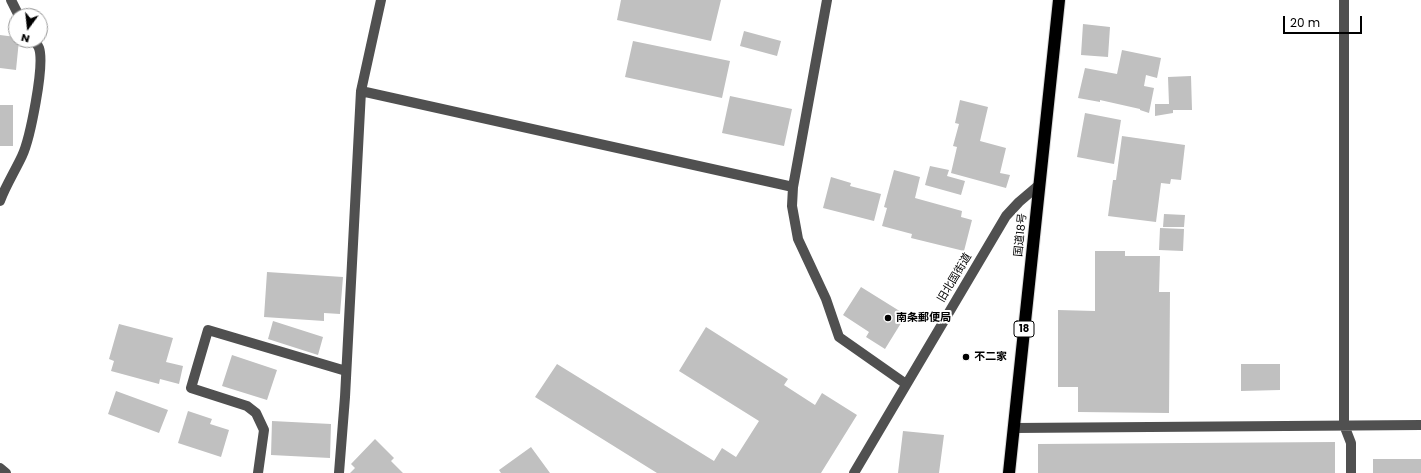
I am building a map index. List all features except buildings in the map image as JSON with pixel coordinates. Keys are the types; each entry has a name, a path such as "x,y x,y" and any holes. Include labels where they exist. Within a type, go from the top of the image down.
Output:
{"highway":[{"name":"国道18号","path":"1009,473 1059,0"}],"street":[{"path":"339,473 361,91 382,0"},
{"path":"827,0 793,187 792,206 798,239 826,298 840,337 906,384"},
{"path":"1344,0 1344,425 1351,443 1351,473"},
{"path":"0,200 22,157 29,138 40,73 38,48"},
{"path":"361,91 793,187"},
{"name":"旧北国街道","path":"854,473 1006,216 1019,202 1039,185"},
{"path":"258,473 264,430 256,413 247,406 191,388 208,330 346,371"},
{"path":"1014,428 1421,425"},
{"path":"0,468 6,473"}],"place":[{"name":"南条郵便局","path":"888,318"},
{"name":"不二家","path":"966,357"}]}
